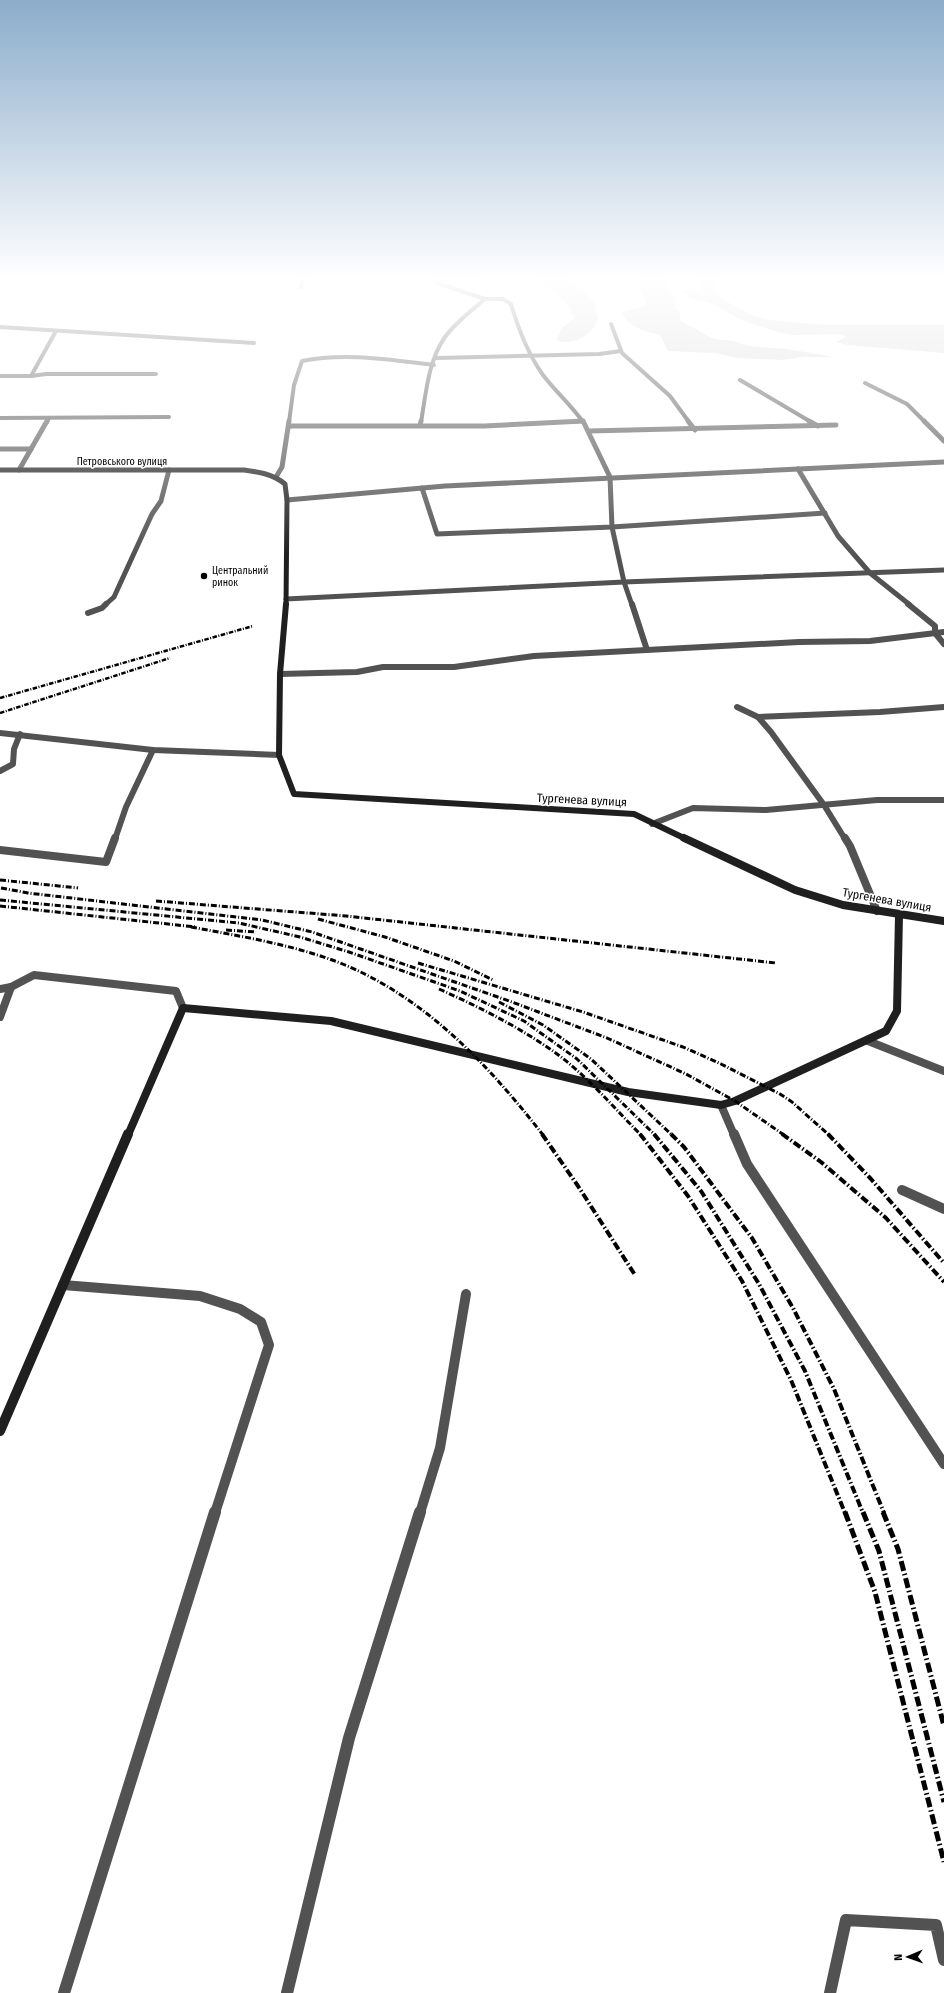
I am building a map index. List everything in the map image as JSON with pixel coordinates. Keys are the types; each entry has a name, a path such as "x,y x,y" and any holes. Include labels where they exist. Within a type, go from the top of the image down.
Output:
{"street":[{"path":"31,376 34,370"},
{"path":"0,733 20,734 153,750 279,755 280,674 286,599 287,500 285,484 276,477 282,467 294,385 299,370"},
{"path":"420,426 433,370"},
{"path":"540,370 583,421 610,477 612,527 624,582 647,650"},
{"path":"642,370 670,396 695,430"},
{"path":"0,376 31,376 46,374 156,374"},
{"path":"740,380 819,426"},
{"path":"865,383 907,404 944,441"},
{"path":"0,418 169,417"},
{"path":"19,470 48,418"},
{"path":"289,426 484,426 583,421"},
{"path":"589,431 695,430 836,425"},
{"path":"0,449 31,449"},
{"path":"287,500 422,488 610,477 944,462"},
{"path":"798,469 838,536 870,573 935,626 934,633"},
{"name":"Петровського вулиця","path":"0,470 244,470 261,472 276,477"},
{"path":"88,613 102,608 114,597 152,514 161,501 169,470"},
{"path":"422,488 437,534 612,527 825,513"},
{"path":"286,599 624,582 944,570"},
{"path":"280,674 357,672 383,667 454,667 534,656 799,642 870,641 944,632"},
{"path":"934,633 944,644"},
{"path":"758,717 880,712 944,706"},
{"path":"737,707 758,717 771,732 824,805 850,846 877,910"},
{"path":"0,772 12,764 14,749 20,734"},
{"path":"0,850 106,862 126,807 153,750"},
{"name":"Тургенева вулиця","path":"279,755 294,794 634,814 652,824 795,890 843,905 944,921"},
{"path":"652,824 694,808 766,810 877,800 944,800"},
{"path":"183,1008 331,1021 628,1092 721,1106 868,1041 886,1031 897,1012 899,914"},
{"path":"0,989 11,987 34,975 176,992 183,1008 0,1431"},
{"path":"0,1017 11,987"},
{"path":"868,1041 944,1071"},
{"path":"721,1106 747,1164 944,1464"},
{"path":"902,1190 944,1209"},
{"path":"63,1285 200,1296 240,1309 261,1322 269,1345 154,1703 64,1993"},
{"path":"287,1993 348,1738 440,1448 466,1294"},
{"path":"830,1993 846,1920 936,1925 944,1960"}],"railway":[{"path":"0,698 253,626"},
{"path":"0,713 170,658"},
{"path":"0,880 78,888"},
{"path":"1,888 28,893 262,920 312,932 512,1002 607,1038 686,1074 735,1101 784,1135"},
{"path":"0,900 239,923 300,937 349,952 460,991 524,1021 577,1059 654,1134"},
{"path":"156,901 346,916 776,963"},
{"path":"0,906 196,927"},
{"path":"318,919 385,937 454,961 493,980"},
{"path":"191,927 264,941 318,955 367,975 396,992 451,1033 476,1057 522,1108 543,1135"},
{"path":"226,930 256,932"},
{"path":"418,963 583,1012 683,1047 721,1064 780,1094 792,1102 829,1135"},
{"path":"439,989 496,1016 550,1049 586,1079 641,1135"},
{"path":"499,1002 543,1025 591,1059 672,1135"},
{"path":"542,1134 578,1186 635,1275"},
{"path":"640,1134 688,1196 742,1281 791,1380 845,1513"},
{"path":"654,1134 701,1191 759,1284 805,1371 863,1513"},
{"path":"782,1134 821,1162 886,1218 944,1282"},
{"path":"672,1135 684,1147 752,1238 793,1308 834,1389 884,1513"},
{"path":"829,1135 871,1179 944,1263"},
{"path":"845,1512 875,1592 944,1862"},
{"path":"863,1512 879,1551 944,1802"},
{"path":"883,1512 898,1549 944,1726"}],"place":[{"name":"Центральний ринок","path":"204,576"}]}
